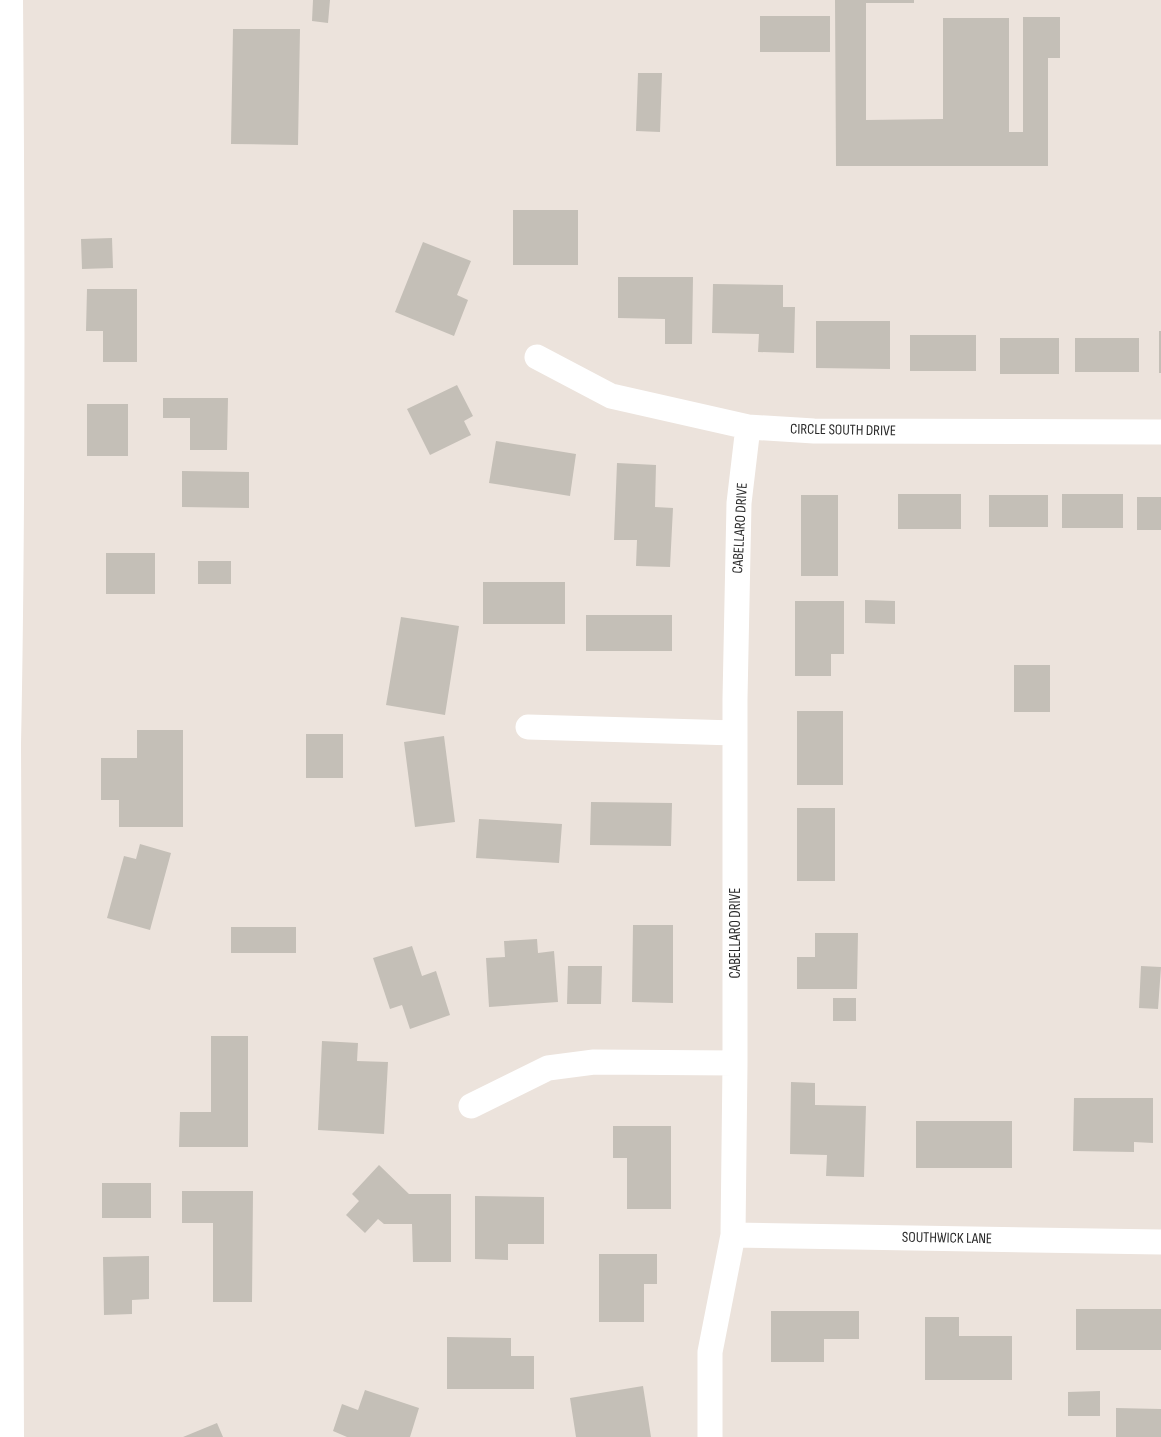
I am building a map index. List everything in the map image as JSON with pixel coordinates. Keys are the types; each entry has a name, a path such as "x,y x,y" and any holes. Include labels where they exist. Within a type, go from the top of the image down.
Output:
{"main road":[{"path":"9,0 9,619 4,1204 10,1437"}],"street":[{"name":"CIRCLE SOUTH DRIVE","path":"537,357 611,396 748,426 814,431 1161,432"},
{"name":"CABELLARO DRIVE","path":"710,1437 710,1352 733,1234 735,733 739,503 748,426"},
{"path":"528,727 735,733"},
{"path":"471,1106 548,1068 594,1062 735,1063"},
{"name":"SOUTHWICK LANE","path":"733,1234 1161,1242"}],"building":[{"path":"313,0 330,0 328,23 312,21"},
{"path":"835,0 914,0 914,3 866,3 866,120 943,119 943,18 1009,18 1009,132 1023,132 1023,17 1060,17 1060,58 1048,58 1048,166 836,166"},
{"path":"760,16 830,16 830,52 760,52"},
{"path":"233,29 300,29 298,145 231,144"},
{"path":"638,73 662,73 660,132 636,131"},
{"path":"513,210 578,210 578,265 513,265"},
{"path":"112,238 113,268 82,269 81,239"},
{"path":"423,242 471,261 457,295 468,300 454,336 395,312"},
{"path":"618,277 693,277 692,344 665,344 665,319 618,318"},
{"path":"713,284 783,285 783,307 795,307 794,353 758,352 759,334 712,333"},
{"path":"87,289 137,289 137,362 103,362 103,331 86,331"},
{"path":"816,321 890,321 890,369 816,368"},
{"path":"1159,331 1161,331 1161,373 1159,373"},
{"path":"910,335 976,335 976,371 910,371"},
{"path":"1000,338 1059,338 1059,374 1000,374"},
{"path":"1075,338 1139,338 1139,372 1075,372"},
{"path":"457,385 473,416 464,421 471,435 430,455 407,409"},
{"path":"163,398 228,398 227,450 190,450 190,418 163,418"},
{"path":"87,404 128,404 128,456 87,456"},
{"path":"496,441 576,454 570,496 489,483"},
{"path":"617,463 656,465 655,507 673,508 670,567 636,566 637,540 614,540"},
{"path":"182,471 249,472 249,508 182,507"},
{"path":"898,494 961,494 961,529 898,529"},
{"path":"1062,494 1123,494 1123,528 1062,528"},
{"path":"801,495 838,495 838,576 801,576"},
{"path":"989,495 1048,495 1048,527 989,527"},
{"path":"1137,497 1161,497 1161,530 1137,530"},
{"path":"106,553 155,553 155,594 106,594"},
{"path":"198,561 231,561 231,584 198,584"},
{"path":"483,582 565,582 565,624 483,624"},
{"path":"865,600 895,601 895,624 865,623"},
{"path":"795,601 844,601 844,654 831,654 831,676 795,676"},
{"path":"586,615 672,615 672,651 586,651"},
{"path":"401,617 459,626 445,715 386,705"},
{"path":"1014,665 1050,665 1050,712 1014,712"},
{"path":"797,711 843,711 843,785 797,785"},
{"path":"137,730 183,730 183,827 119,827 119,800 101,800 101,758 137,758"},
{"path":"306,734 343,734 343,778 306,778"},
{"path":"444,736 455,822 415,827 404,742"},
{"path":"591,802 672,803 671,846 590,845"},
{"path":"797,808 835,808 835,881 797,881"},
{"path":"479,819 562,824 559,863 476,858"},
{"path":"140,844 171,853 150,930 107,918 124,856 136,859"},
{"path":"633,925 673,925 673,1003 632,1002"},
{"path":"231,927 296,927 296,953 231,953"},
{"path":"815,933 858,933 857,989 797,989 797,957 815,957"},
{"path":"537,939 538,953 554,951 558,1002 489,1007 486,958 505,957 504,941"},
{"path":"412,946 422,976 436,971 450,1015 410,1029 402,1005 390,1009 373,958"},
{"path":"568,966 602,966 601,1004 567,1004"},
{"path":"1141,966 1161,967 1158,1009 1139,1008"},
{"path":"833,998 856,998 856,1021 833,1021"},
{"path":"211,1036 248,1036 248,1147 179,1147 180,1112 211,1112"},
{"path":"322,1041 358,1043 357,1061 388,1062 384,1134 318,1130"},
{"path":"791,1082 815,1083 815,1105 866,1106 864,1177 826,1176 827,1155 790,1154"},
{"path":"1074,1098 1153,1098 1153,1143 1134,1142 1134,1152 1073,1151"},
{"path":"916,1121 1012,1121 1012,1168 916,1168"},
{"path":"613,1126 671,1126 671,1209 627,1209 627,1158 613,1158"},
{"path":"379,1165 409,1194 451,1194 451,1262 413,1262 412,1224 384,1224 378,1219 365,1233 346,1215 359,1201 352,1194"},
{"path":"102,1183 151,1183 151,1218 102,1218"},
{"path":"182,1191 253,1191 252,1302 213,1302 213,1223 182,1223"},
{"path":"475,1196 544,1197 544,1244 508,1244 508,1260 475,1259"},
{"path":"599,1254 657,1254 657,1284 644,1284 644,1322 599,1322"},
{"path":"149,1256 149,1299 132,1300 132,1314 104,1315 103,1257"},
{"path":"1076,1309 1161,1309 1161,1350 1076,1350"},
{"path":"771,1311 859,1311 859,1339 824,1339 824,1362 771,1362"},
{"path":"925,1317 959,1317 959,1336 1012,1336 1012,1380 925,1380"},
{"path":"447,1337 511,1338 511,1356 534,1356 534,1389 447,1389"},
{"path":"643,1386 651,1437 576,1437 570,1398"},
{"path":"365,1390 419,1408 410,1437 347,1437 333,1431 342,1404 358,1410"},
{"path":"1100,1391 1100,1416 1068,1416 1068,1392"},
{"path":"1116,1408 1161,1409 1161,1437 1116,1437"},
{"path":"217,1423 223,1437 183,1437"}]}
